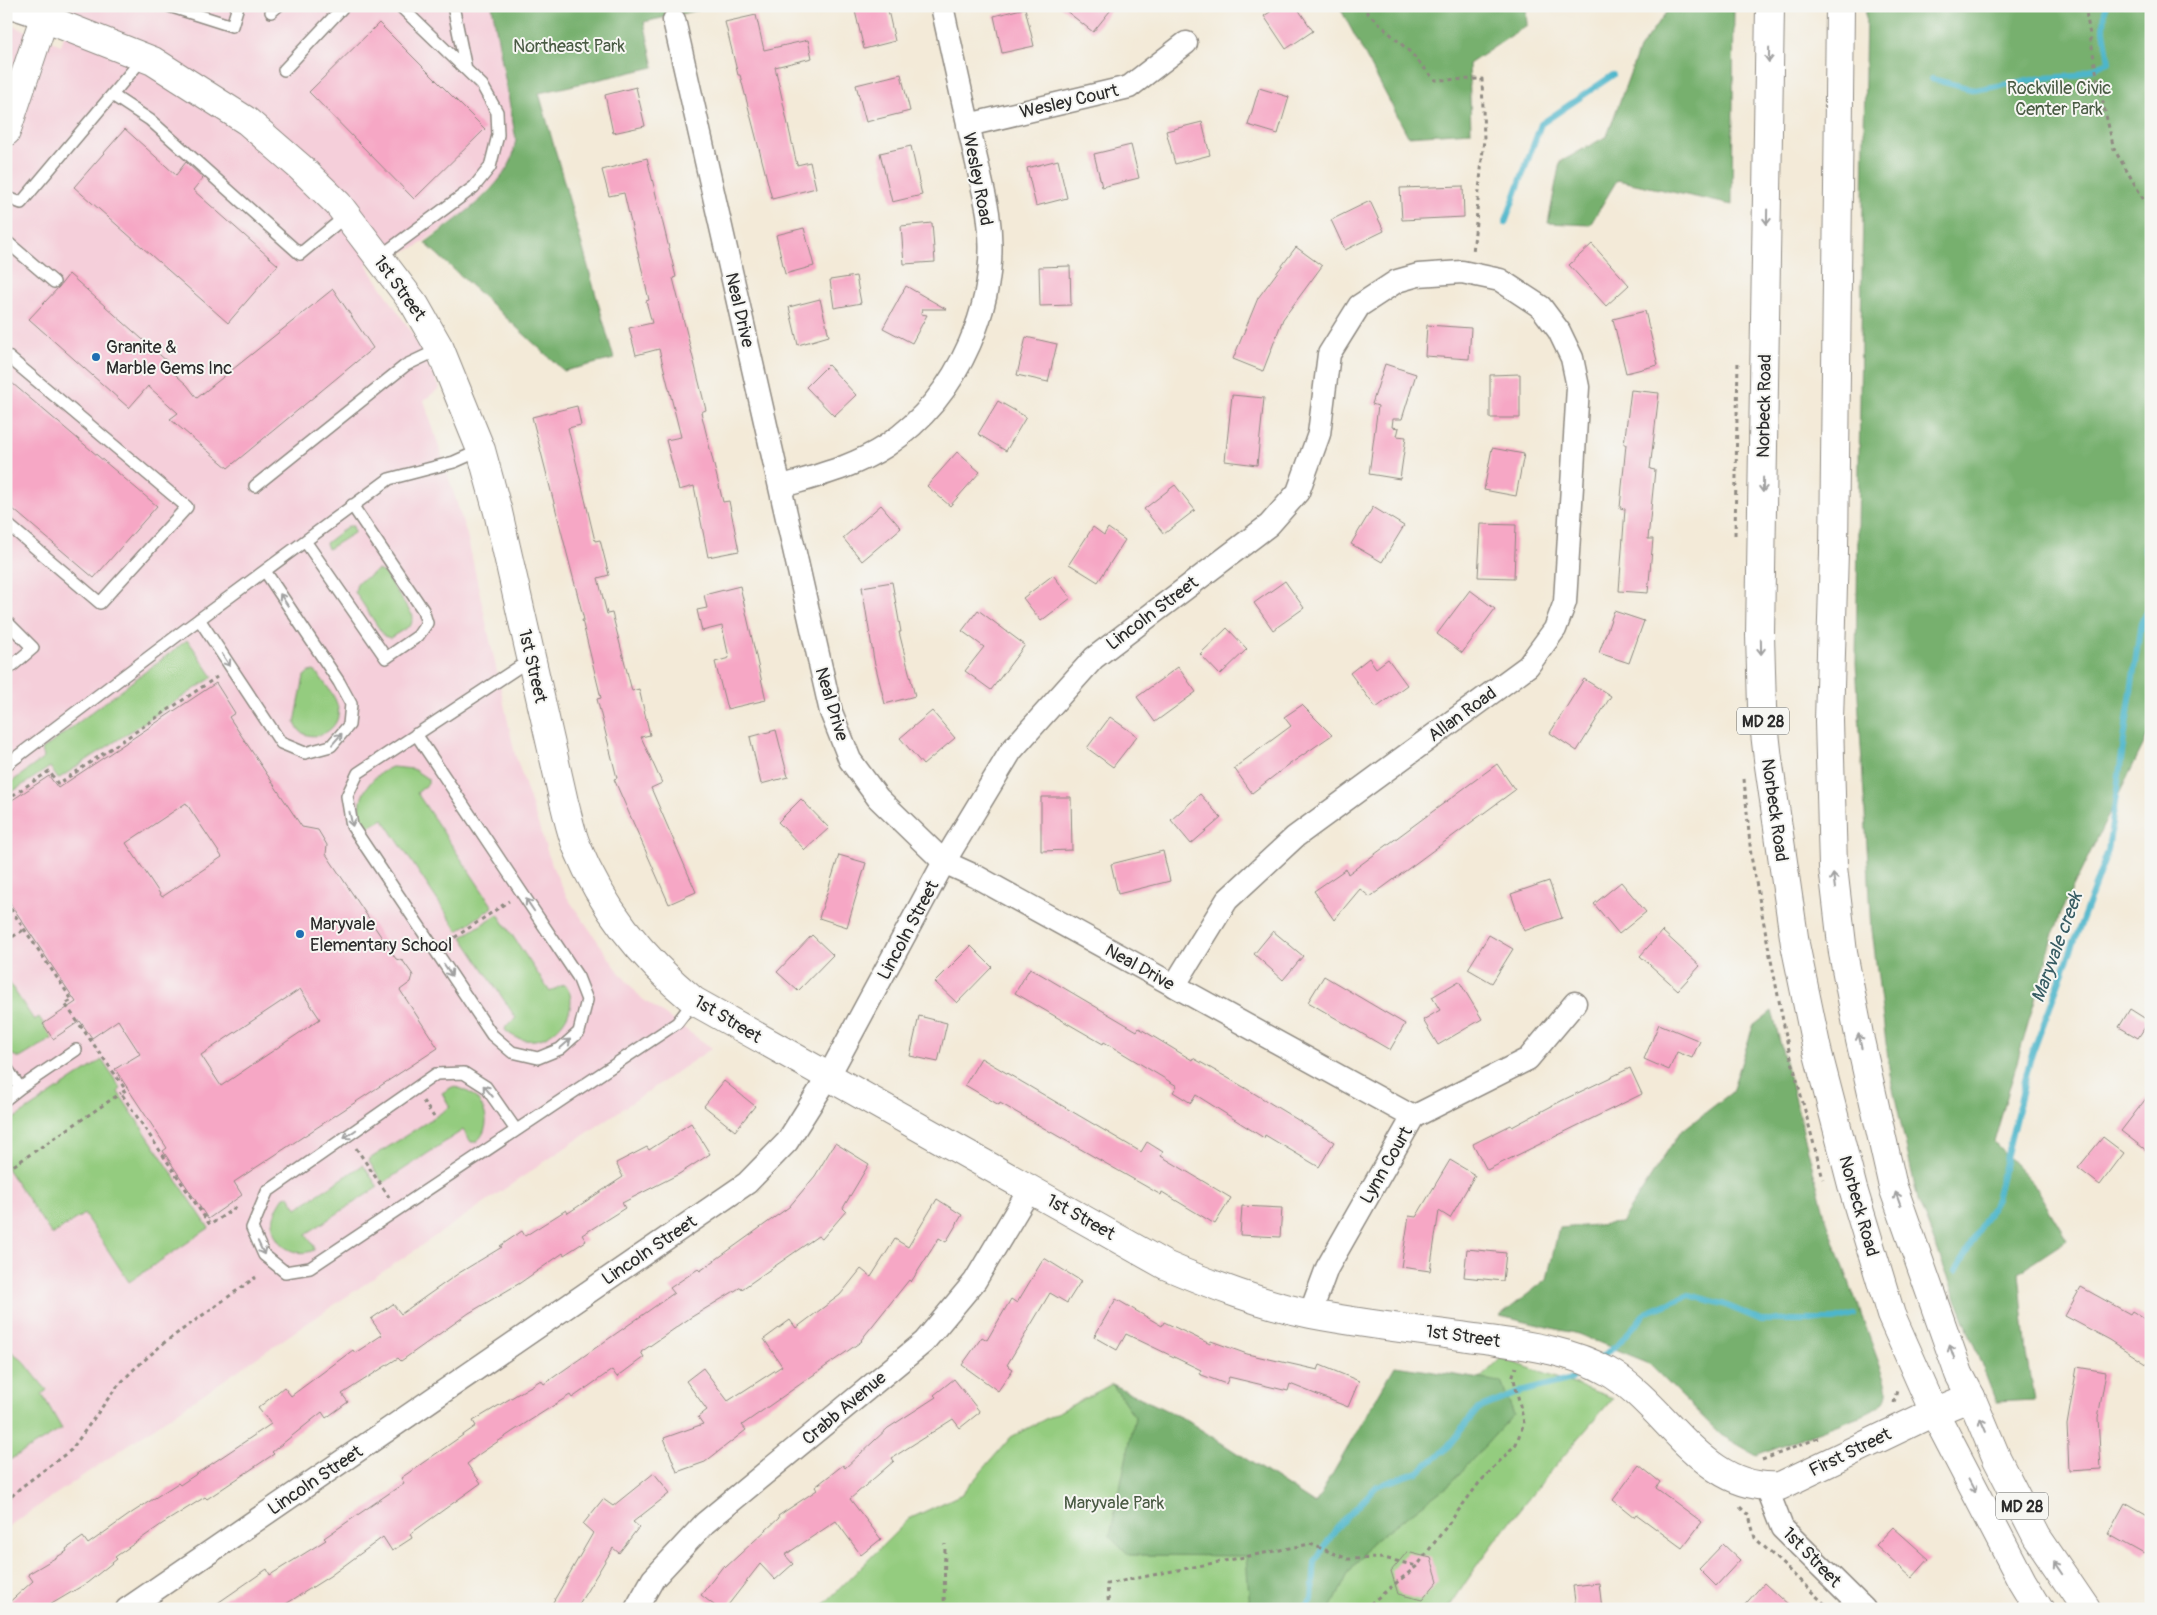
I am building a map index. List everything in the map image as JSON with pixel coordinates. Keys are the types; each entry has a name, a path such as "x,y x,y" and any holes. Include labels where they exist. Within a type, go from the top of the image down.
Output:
{"main road":[{"name":"Norbeck Road","path":"1770,6 1760,635 1762,707 1768,759 1795,944 1817,1050 1852,1189 1891,1315 1934,1412"},
{"name":"MD 28","path":"1840,6 1834,552 1828,721 1832,867 1843,953 1860,1040 1893,1187 1960,1374 1997,1459 2038,1538 2086,1609"},
{"name":"1st Street","path":"46,12 153,61 247,120 338,204 415,306 440,349 481,450 498,512 564,802 576,846 615,918 638,948 694,1001 1165,1265 1219,1288 1310,1314 1534,1346 1581,1359 1607,1371 1633,1390 1703,1459 1731,1478 1766,1487"},
{"path":"6,132 46,12"},
{"name":"First Street","path":"1766,1487 1780,1486 1934,1412 1971,1397"},
{"name":"MD 28","path":"1934,1412 2022,1581 2039,1609"}],"street":[{"name":"1st Street","path":"8,6 46,12"},
{"name":"Wesley Road","path":"780,487 835,471 885,446 928,411 960,366 982,314 990,256 988,214 942,6"},
{"name":"Neal Drive","path":"674,20 831,712 850,760 878,798 944,862 977,877 1413,1117"},
{"name":"Wesley Court","path":"968,125 1129,86 1186,43"},
{"name":"Lincoln Street","path":"127,1609 747,1183 787,1142 828,1077 944,862 1011,751 1094,658 1270,525 1298,492 1319,434 1329,354 1359,306 1397,281 1418,274 1462,272 1500,280 1541,307 1559,330 1572,358"},
{"name":"Allan Road","path":"1174,986 1227,900 1295,837 1528,666 1555,629 1565,602 1578,388 1572,358"},
{"name":"Lynn Court","path":"1310,1314 1327,1268 1413,1117 1528,1059 1575,1003"},
{"name":"Crabb Avenue","path":"636,1609 653,1579 705,1523 924,1342 975,1281 1030,1189"},
{"name":"1st Street","path":"1766,1487 1782,1528 1864,1609"}],"lane":[{"path":"169,6 232,26 238,6"},
{"path":"273,6 271,12 278,6"},
{"path":"284,70 344,6"},
{"path":"378,258 468,192 490,167 498,135 497,112 482,85 400,6"},
{"path":"453,6 466,69"},
{"path":"6,197 21,203 144,58"},
{"path":"112,95 150,120 300,254 347,215"},
{"path":"6,241 54,282"},
{"path":"255,486 406,365 440,349"},
{"path":"6,356 186,507 100,603 6,523"},
{"path":"6,765 199,619 389,479 454,462 481,450"},
{"path":"305,542 386,658 418,636 427,623 423,610 352,505"},
{"path":"199,619 281,743 305,753 331,746 350,725 351,704 339,682 265,571"},
{"path":"6,621 33,648 6,671"},
{"path":"416,734 578,977 587,1000 579,1032 560,1049 538,1058 512,1052 492,1035 352,826 347,796 358,774 416,734 532,659"},
{"path":"516,1130 486,1087 464,1073 436,1074 267,1192 252,1228 264,1255 285,1272 310,1268 677,1023 694,1001"},
{"path":"6,1099 76,1050"},
{"path":"6,1067 20,1088"}],"path":[{"path":"1360,6 1410,53 1435,80 1482,79 1484,139 1471,274"},
{"path":"2085,6 2098,82 2114,149 2151,212"},
{"path":"6,800 49,771 58,784 217,677"},
{"path":"6,902 72,1000 65,1004 126,1090 13,1166 6,1168"},
{"path":"460,934 495,910"},
{"path":"6,941 15,933 25,929"},
{"path":"121,1093 210,1225 236,1207"},
{"path":"366,1162 381,1184"},
{"path":"6,1502 20,1488 72,1450 116,1389 132,1371 165,1342 256,1276"},
{"path":"1364,1609 1417,1566 1479,1483 1516,1444 1524,1422 1513,1375"},
{"path":"944,1609 945,1544"},
{"path":"1109,1609 1107,1584 1310,1544 1348,1559 1384,1558 1417,1566"}],"shaded area":[{"name":"Maryvale Elementary School","path":"73,6 492,6 516,140 512,159 501,178 467,211 416,247 366,264 412,333 440,388 424,400 467,535 515,754 552,866 567,897 619,972 641,998 712,1048 6,1528 6,23 61,45"}],"green space":[{"name":"Northeast Park","path":"492,6 716,6 644,22 654,67 539,93 614,359 564,371 425,243 486,195 505,171 513,157 516,140"},
{"path":"1339,6 1526,6 1527,25 1469,64 1471,132 1408,136"},
{"path":"1671,6 1734,6 1732,205 1617,180 1590,225 1548,223 1560,162 1607,136 1639,49"},
{"name":"Rockville Civic Center Park","path":"1866,6 2151,6 2151,729 2059,916 1994,1142 2033,1183 2067,1240 2019,1272 2027,1354 2035,1400 1996,1402 1918,1200 1890,1075 1872,930 1856,663"},
{"path":"348,526 353,526 354,533 328,549 326,543"},
{"path":"378,570 384,573 413,616 411,625 390,638 384,636 355,592 357,583"},
{"path":"187,640 213,677 58,779 50,767 6,796 6,786 44,758 42,750"},
{"path":"314,671 335,699 338,717 335,724 329,730 314,736 306,735 300,731 295,723 304,676"},
{"path":"392,767 413,769 428,779 428,784 417,793 493,907 458,931 383,819 369,827 363,819 360,810 364,792 376,777"},
{"path":"498,914 550,992 564,984 570,995 570,1006 566,1018 557,1029 546,1037 533,1040 519,1039 505,1030 506,1026 516,1018 462,937"},
{"path":"6,978 34,1020 39,1017 53,1038 20,1058 10,1054 6,1048"},
{"path":"1772,1011 1825,1216 1887,1385 1887,1391 1881,1404 1868,1413 1756,1455 1721,1435 1647,1362 1578,1334 1500,1316 1547,1279 1559,1228 1621,1223 1679,1133 1732,1092 1753,1026"},
{"path":"102,1060 121,1089 118,1092 209,1228 129,1282 84,1214 52,1235 6,1165 6,1124"},
{"path":"452,1087 470,1093 478,1100 486,1117 486,1126 483,1134 476,1142 471,1142 463,1130 383,1183 368,1160 450,1107 442,1093"},
{"path":"363,1165 378,1187 306,1234 314,1246 314,1250 299,1253 286,1248 280,1243 273,1230 273,1222 274,1215 284,1197 289,1196 297,1208"},
{"path":"6,1347 23,1361 47,1390 42,1394 62,1429 6,1462"},
{"name":"Maryvale Park","path":"1501,1358 1613,1398 1506,1527 1448,1609 819,1609 909,1519 962,1494 1011,1437 1112,1384 1186,1420 1315,1504 1446,1412"},
{"path":"1395,1366 1501,1382 1514,1414 1450,1484 1370,1544 1347,1576 1331,1609 1250,1609 1246,1556 1129,1555 1110,1536 1135,1417 1112,1384 1186,1420 1315,1504"}],"building":[{"path":"876,6 887,6 895,41 864,49 855,11"},
{"path":"1060,6 1114,6 1093,32"},
{"path":"1279,6 1296,6 1313,31 1286,49 1264,16"},
{"path":"1025,8 1034,46 1002,53 994,16"},
{"path":"756,15 764,50 808,40 812,58 775,67 797,165 810,162 816,188 772,199 725,22"},
{"path":"379,23 485,129 414,199 309,92"},
{"path":"901,74 910,111 866,122 856,85"},
{"path":"636,87 645,126 613,133 605,95"},
{"path":"1259,88 1289,97 1278,134 1248,125"},
{"path":"1202,122 1210,155 1175,164 1166,131"},
{"path":"125,129 176,175 186,162 203,178 193,190 278,265 228,323 74,187"},
{"path":"1131,145 1139,178 1102,187 1094,154"},
{"path":"911,146 922,195 892,202 880,153"},
{"path":"647,158 676,277 673,278 706,410 701,412 723,502 729,501 739,551 708,557 694,486 679,490 666,440 681,437 659,349 636,355 629,328 652,323 646,301 649,300 624,193 609,196 602,170"},
{"path":"1058,160 1067,198 1036,206 1027,168"},
{"path":"1463,186 1464,217 1402,220 1400,188"},
{"path":"1370,201 1384,231 1345,250 1331,220"},
{"path":"932,223 935,262 904,264 901,226"},
{"path":"804,228 814,266 785,274 776,235"},
{"path":"1592,244 1629,285 1606,306 1569,265"},
{"path":"1296,247 1322,266 1283,319 1263,371 1233,359 1258,298"},
{"path":"1070,266 1071,305 1040,306 1039,267"},
{"path":"69,274 169,363 166,366 187,385 197,398 333,289 373,348 228,468 170,419 178,413 148,386 129,408 29,319"},
{"path":"856,276 861,303 834,308 830,280"},
{"path":"906,286 946,309 922,309 921,314 927,315 912,343 883,328"},
{"path":"820,299 829,336 798,345 789,307"},
{"path":"1645,311 1658,365 1626,373 1613,319"},
{"path":"1427,325 1471,328 1469,359 1425,356"},
{"path":"1026,337 1057,344 1048,382 1017,375"},
{"path":"1385,364 1416,374 1402,419 1393,419 1392,427 1399,428 1397,436 1406,437 1400,479 1369,474 1378,406 1372,404"},
{"path":"828,365 856,395 834,416 806,387"},
{"path":"1520,374 1520,418 1490,418 1490,375"},
{"path":"6,378 157,506 94,578 6,503"},
{"path":"1631,390 1659,393 1650,469 1655,470 1648,539 1653,539 1648,593 1619,591 1625,509 1620,508 1626,444 1624,444"},
{"path":"1232,395 1264,398 1257,465 1225,461"},
{"path":"998,401 1026,417 1006,451 978,434"},
{"path":"577,406 581,425 568,428 595,541 600,540 609,575 598,578 607,614 612,613 632,691 639,689 650,735 641,737 662,783 651,788 696,892 669,904 614,779 617,778 597,699 601,698 582,620 584,620 532,417"},
{"path":"1492,448 1524,454 1516,496 1484,490"},
{"path":"957,452 980,472 950,506 927,486"},
{"path":"1175,485 1195,510 1164,534 1144,509"},
{"path":"881,505 901,528 862,561 843,538"},
{"path":"1373,507 1404,526 1382,562 1351,544"},
{"path":"1481,524 1516,525 1514,578 1478,577"},
{"path":"1093,527 1104,535 1108,528 1125,540 1098,582 1069,564"},
{"path":"1053,575 1071,598 1041,621 1023,598"},
{"path":"1285,581 1304,608 1273,630 1254,603"},
{"path":"892,582 901,632 899,632 915,696 885,704 874,660 862,587"},
{"path":"740,586 766,700 727,709 715,662 729,658 722,626 702,631 697,610 707,608 704,595"},
{"path":"1470,590 1495,609 1462,653 1437,634"},
{"path":"978,610 1025,645 991,690 965,671 984,647 962,631"},
{"path":"1614,611 1644,621 1629,663 1599,653"},
{"path":"1227,628 1247,649 1220,675 1200,654"},
{"path":"1369,658 1376,668 1388,659 1407,685 1376,708 1350,673"},
{"path":"1178,667 1196,692 1155,722 1137,697"},
{"path":"1584,679 1611,696 1577,751 1550,733"},
{"path":"216,683 235,713 229,717 302,827 318,830 327,845 326,854 396,959 403,961 413,975 411,982 400,990 438,1048 234,1182 242,1195 208,1219 163,1151 167,1148 115,1069 140,1054 118,1020 92,1038 80,1021 53,1039 43,1024 76,1002 6,897 6,804 49,776 58,788","holes":["186,803 222,857 162,897 126,843","300,989 320,1019 221,1086 201,1055"]},
{"path":"1302,705 1332,735 1252,793 1234,768 1291,726 1284,717"},
{"path":"932,711 955,738 923,765 900,738"},
{"path":"1110,717 1137,736 1113,767 1087,748"},
{"path":"776,730 788,777 761,784 750,737"},
{"path":"1497,764 1515,790 1370,897 1360,889 1334,920 1314,891 1346,869 1348,874"},
{"path":"1200,794 1221,818 1191,844 1171,820"},
{"path":"1041,797 1071,797 1072,850 1041,851"},
{"path":"801,799 829,828 805,850 778,822"},
{"path":"1163,851 1170,881 1118,894 1111,864"},
{"path":"839,855 866,863 847,927 819,918"},
{"path":"1549,881 1562,918 1524,931 1511,894"},
{"path":"1621,882 1646,912 1619,934 1594,904"},
{"path":"1273,931 1303,956 1283,980 1254,954"},
{"path":"1662,931 1700,966 1678,990 1640,956"},
{"path":"812,935 833,955 798,991 777,972"},
{"path":"1489,935 1513,949 1492,983 1468,969"},
{"path":"971,946 992,967 957,1003 935,982"},
{"path":"1030,968 1137,1031 1139,1028 1192,1060 1193,1058 1334,1142 1319,1167 1265,1135 1264,1138 1196,1095 1191,1103 1173,1092 1177,1086 1104,1042 1103,1044 1015,993"},
{"path":"1324,976 1405,1024 1390,1050 1308,1002"},
{"path":"1459,981 1482,1019 1438,1045 1423,1020 1440,1010 1432,997"},
{"path":"2130,1009 2149,1021 2138,1038 2119,1027"},
{"path":"919,1016 947,1023 938,1062 910,1056"},
{"path":"1659,1024 1700,1041 1692,1058 1677,1052 1669,1070 1644,1059"},
{"path":"981,1058 1141,1152 1147,1142 1163,1152 1161,1156 1231,1198 1215,1224 1162,1192 1161,1195 965,1085"},
{"path":"1630,1068 1642,1094 1487,1170 1473,1144 1511,1125 1512,1127"},
{"path":"724,1081 755,1106 735,1131 704,1106"},
{"path":"2151,1092 2151,1154 2121,1131"},
{"path":"691,1123 710,1154 679,1174 622,1203 625,1208 582,1235 586,1241 564,1255 563,1253 520,1283 469,1313 401,1361 398,1358 342,1394 348,1402 326,1418 322,1412 272,1452 274,1454 207,1499 205,1497 162,1524 115,1557 117,1559 87,1583 43,1609 6,1609 6,1605 33,1581 28,1574 67,1551 66,1549 83,1537 88,1544 133,1512 178,1483 180,1485 271,1424 258,1408 284,1387 291,1396 353,1350 355,1353 382,1335 371,1319 393,1304 401,1314 459,1273 502,1247 500,1246 522,1231 525,1236 566,1210 568,1213 623,1177 616,1163 647,1147 649,1150"},
{"path":"2103,1137 2124,1153 2100,1185 2078,1168"},
{"path":"835,1143 869,1164 843,1208 846,1211 822,1239 818,1236 742,1289 741,1287 690,1318 641,1352 644,1357 617,1377 612,1370 572,1398 570,1395 478,1455 467,1464 481,1483 410,1534 412,1538 392,1551 383,1537 330,1576 278,1609 209,1609 267,1569 270,1575 326,1540 324,1538 404,1483 401,1478 476,1426 473,1421 541,1380 544,1384 674,1293 670,1288 698,1269 700,1271 789,1207 815,1176"},
{"path":"1450,1160 1475,1175 1450,1218 1439,1211 1430,1271 1401,1267 1409,1216 1416,1217"},
{"path":"937,1199 962,1215 946,1242 939,1238 911,1282 909,1280 862,1341 742,1425 746,1430 705,1462 677,1472 664,1438 703,1424 698,1417 707,1410 686,1381 703,1368 728,1401 782,1366 764,1339 790,1320 796,1328 840,1295 861,1269 871,1277 895,1239 908,1247"},
{"path":"1242,1206 1282,1208 1280,1237 1240,1235"},
{"path":"1467,1249 1506,1253 1503,1281 1464,1277"},
{"path":"1044,1258 1081,1281 1067,1303 1050,1293 1007,1365 1013,1369 998,1391 962,1365 982,1337 987,1340 1011,1299 1017,1303"},
{"path":"2081,1287 2130,1314 2132,1311 2151,1323 2151,1367 2110,1340 2065,1316"},
{"path":"1116,1299 1162,1326 1164,1322 1210,1344 1211,1341 1247,1354 1318,1370 1320,1365 1359,1381 1348,1407 1290,1384 1288,1391 1229,1377 1226,1384 1199,1374 1201,1370 1126,1334 1117,1350 1094,1337"},
{"path":"2077,1367 2106,1372 2098,1418 2101,1469 2069,1471 2067,1425"},
{"path":"954,1379 980,1412 960,1428 953,1419 892,1458 894,1461 850,1499 881,1539 861,1555 836,1521 785,1555 793,1564 775,1580 760,1564 725,1609 719,1609 701,1595 724,1565 726,1567 779,1518 778,1516 817,1490 815,1487 843,1465 845,1468 888,1428 936,1397 934,1395"},
{"path":"1639,1465 1660,1482 1656,1488 1702,1522 1682,1548 1636,1514 1634,1517 1613,1500"},
{"path":"654,1473 670,1493 633,1522 639,1527 619,1553 613,1548 576,1609 549,1609 593,1533 583,1524 603,1499 613,1506"},
{"path":"2125,1503 2151,1518 2151,1542 2144,1554 2108,1534"},
{"path":"1893,1527 1929,1559 1912,1578 1876,1545"},
{"path":"1723,1544 1740,1560 1716,1586 1699,1569"},
{"path":"1407,1552 1431,1558 1438,1581 1422,1600 1398,1594 1391,1571"},
{"path":"1599,1583 1602,1609 1576,1609 1573,1586"},
{"path":"1764,1583 1792,1609 1741,1609"}],"waterway":[{"path":"1932,79 1975,90 2043,78 2074,76 2109,62 2104,30 2105,6"},
{"path":"1505,223 1541,124 1613,75"},
{"path":"2151,269 2148,277 2151,283"},
{"path":"2151,537 2144,548 2151,565"},
{"name":"Maryvale creek","path":"1956,1271 1996,1199 2030,1060 2108,851 2141,622 2151,602"},
{"name":"Maryvale creek","path":"1599,1359 1617,1345 1646,1313 1689,1295 1723,1304 1761,1320 1834,1320 1854,1315"},
{"name":"Maryvale creek","path":"1304,1609 1312,1599 1315,1562 1337,1527 1377,1486 1418,1472 1444,1451 1478,1409 1520,1392 1572,1379 1585,1370"}],"place":[{"name":"Granite & Marble Gems Inc","path":"96,357"},
{"name":"Maryvale Elementary School","path":"300,934"}]}
